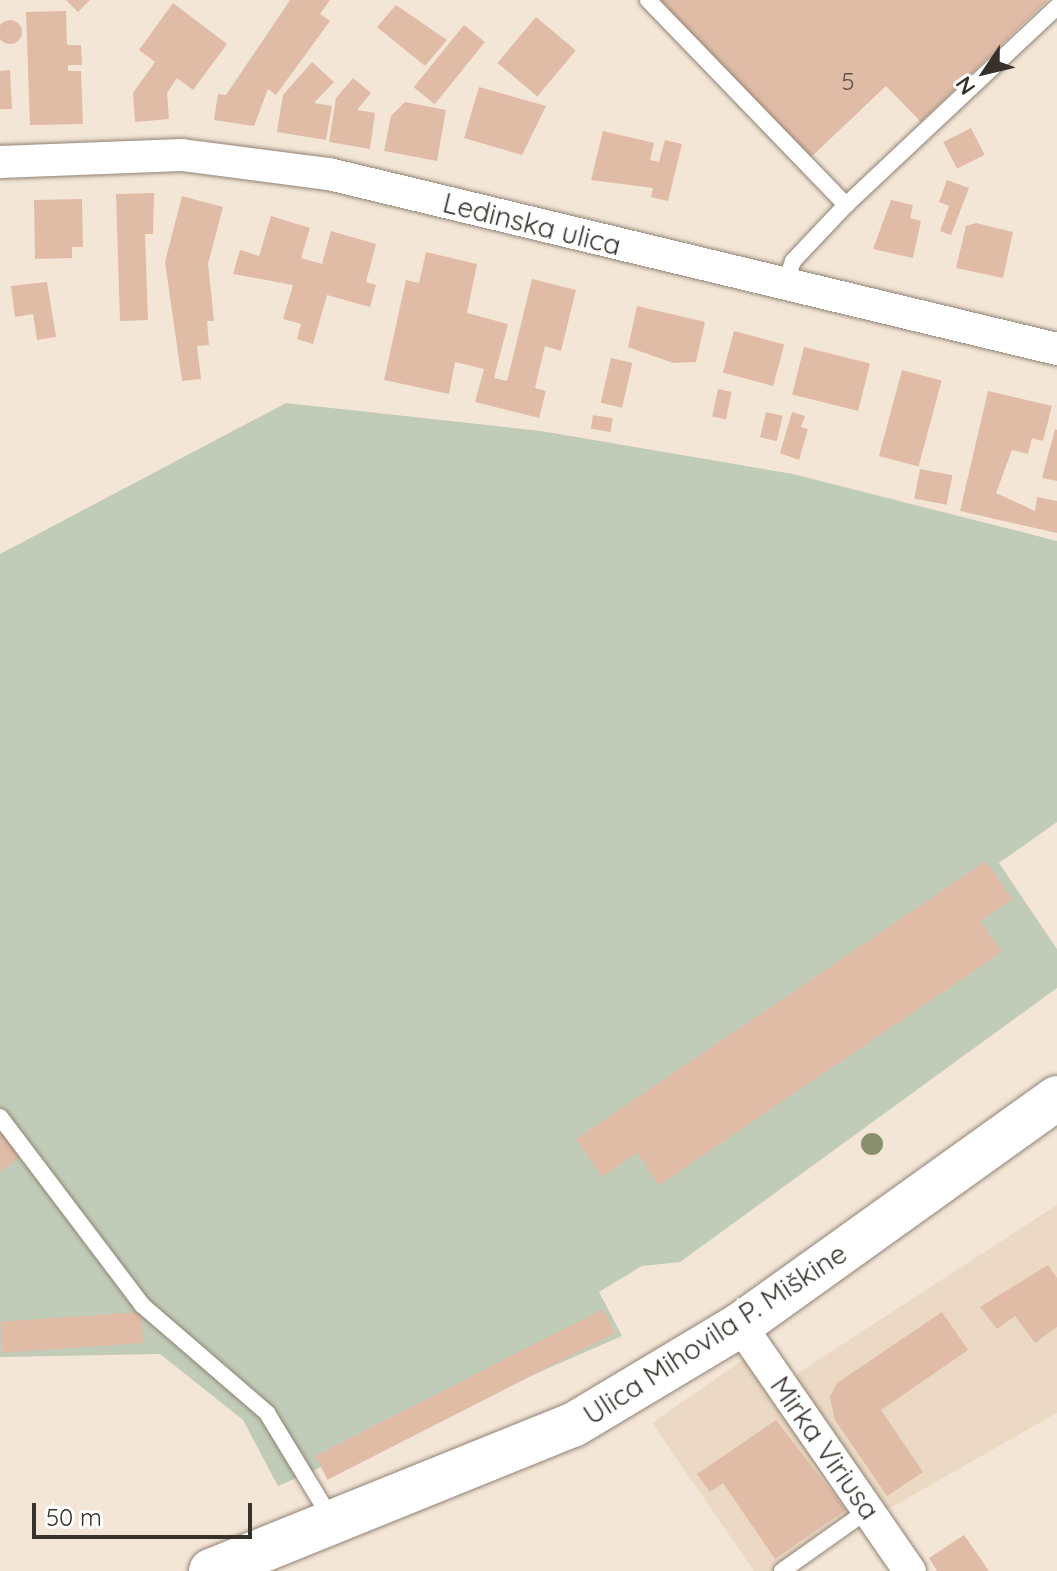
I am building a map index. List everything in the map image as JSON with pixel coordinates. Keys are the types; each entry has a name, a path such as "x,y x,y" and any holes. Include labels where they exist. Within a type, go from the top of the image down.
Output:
{"main road":[{"name":"Ulica Mihovila P. Miškine","path":"211,1571 573,1425 740,1325 1057,1098"}],"street":[{"name":"Ledinska ulica","path":"0,162 143,154 256,162 1057,349"},
{"name":"Mirka Viriusa","path":"740,1325 910,1571"}],"lane":[{"path":"648,0 846,205"},
{"path":"784,286 793,261 846,205 1057,7"},
{"path":"0,1117 142,1305 267,1413 333,1522"},
{"path":"782,1571 868,1510"}],"shaded area":[{"path":"1057,1205 1057,1413 885,1511 795,1375"},
{"path":"750,1355 864,1520 790,1571 754,1571 652,1423"}],"green space":[{"path":"286,403 541,431 793,474 1057,541 1057,822 999,863 1057,949 1057,988 680,1262 642,1266 599,1292 622,1336 278,1486 243,1420 160,1354 0,1357 0,554"}],"building":[{"path":"66,0 90,0 78,12"},
{"path":"290,0 330,0 320,14 330,21 276,95 268,89 254,126 214,120 218,94 226,95"},
{"path":"656,0 1048,0 921,122 886,86 808,160"},
{"path":"173,3 227,44 193,90 177,78 167,93 169,119 135,122 133,93 155,62 139,50"},
{"path":"396,5 447,40 425,66 377,27"},
{"path":"66,11 67,45 81,45 82,65 68,65 68,71 81,71 83,124 30,125 26,12"},
{"path":"536,17 576,50 537,96 497,63"},
{"path":"10,20 18,24 22,32 18,40 10,44 2,40 -2,32 2,24"},
{"path":"464,25 485,42 435,104 414,87"},
{"path":"312,62 334,82 314,103 332,106 326,140 277,132 283,95"},
{"path":"10,70 12,109 0,109 0,71"},
{"path":"353,78 371,93 357,110 375,113 370,149 329,142 336,98"},
{"path":"479,87 546,106 522,155 464,138"},
{"path":"405,102 446,110 437,161 384,151 391,116"},
{"path":"971,128 985,155 957,169 943,142"},
{"path":"603,131 654,143 650,160 659,162 665,140 682,144 668,201 651,197 653,188 591,180"},
{"path":"947,180 969,188 951,235 940,231 949,206 939,202"},
{"path":"154,193 153,234 145,234 148,320 120,321 116,194"},
{"path":"182,196 223,207 208,264 214,321 207,321 209,345 197,346 201,379 182,381 165,262"},
{"path":"82,199 83,247 72,247 72,258 35,259 34,200"},
{"path":"891,200 913,205 910,218 921,221 913,258 873,249"},
{"path":"271,216 310,228 301,258 322,264 331,231 376,244 366,282 376,285 370,307 327,295 313,344 297,339 301,324 283,319 293,285 233,274 240,250 259,256"},
{"path":"976,223 1013,232 1003,278 956,268 966,226"},
{"path":"426,252 477,264 467,313 508,324 494,378 507,381 532,279 576,290 561,351 545,346 535,388 546,391 539,418 475,402 484,369 455,362 449,394 384,380 406,280 419,283"},
{"path":"47,282 56,337 37,340 33,314 15,317 11,286"},
{"path":"637,306 705,322 696,362 673,363 628,347"},
{"path":"734,331 784,344 773,386 723,373"},
{"path":"804,347 870,363 858,411 792,395"},
{"path":"611,358 632,363 622,408 601,403"},
{"path":"902,370 942,381 919,467 879,456"},
{"path":"718,389 732,392 726,419 712,416"},
{"path":"988,391 1052,406 1043,441 1032,438 1028,454 1012,450 996,493 1035,511 1037,497 1057,501 1057,533 960,511"},
{"path":"766,412 783,416 777,441 760,437"},
{"path":"792,412 805,416 801,427 808,429 799,460 780,453"},
{"path":"593,415 613,418 611,432 591,429"},
{"path":"1057,430 1057,481 1042,478"},
{"path":"920,469 952,475 947,505 914,498"},
{"path":"986,861 1012,899 980,921 1002,952 659,1185 637,1153 602,1177 576,1139"},
{"path":"0,1130 20,1157 0,1172"},
{"path":"1048,1265 1057,1278 1057,1327 1035,1343 1015,1316 997,1329 980,1307"},
{"path":"603,1309 615,1333 327,1480 315,1456"},
{"path":"141,1312 143,1343 3,1353 0,1322"},
{"path":"942,1312 968,1350 881,1410 923,1472 887,1496 835,1420 830,1397 837,1383"},
{"path":"776,1420 846,1510 775,1559 723,1483 710,1492 697,1474"},
{"path":"964,1535 989,1571 937,1571 929,1558"}]}
